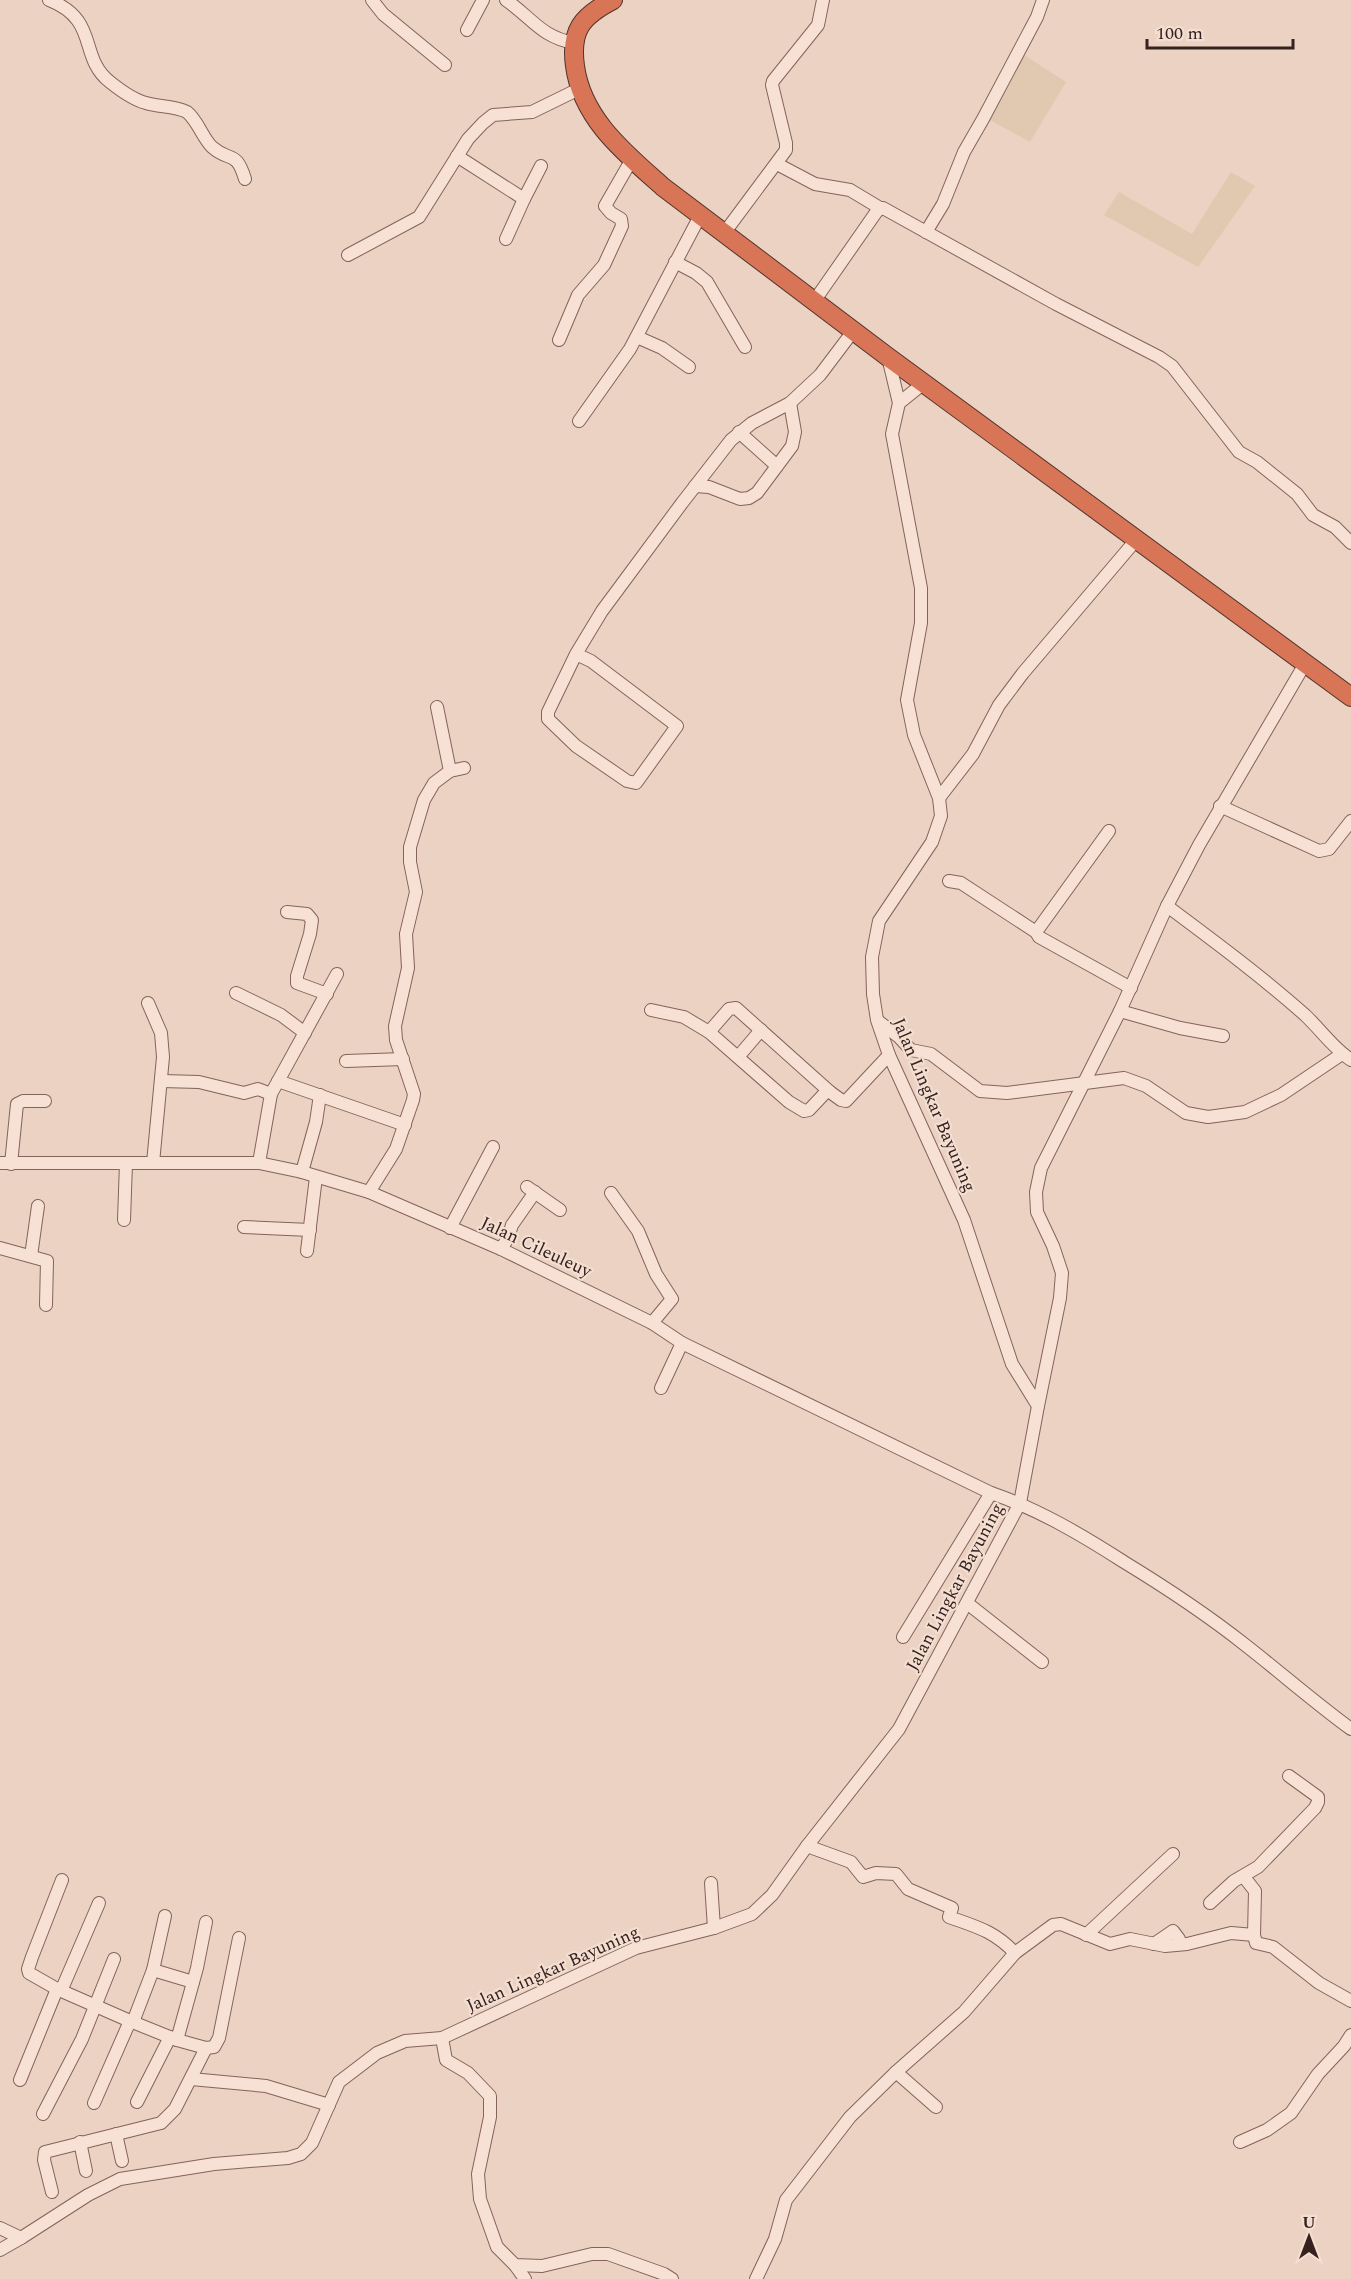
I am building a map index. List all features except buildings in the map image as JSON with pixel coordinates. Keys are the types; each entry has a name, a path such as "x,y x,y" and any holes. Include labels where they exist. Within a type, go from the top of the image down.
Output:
{"highway":[{"path":"613,0 585,17 579,26 574,43 574,58 579,89 594,117 632,159 663,187 888,357 1351,697"}],"street":[{"path":"49,0 72,11 97,64 109,81 138,100 187,112 212,147 237,160 245,179"},
{"path":"372,0 383,14 445,65"},
{"path":"467,30 483,0"},
{"path":"506,0 544,32 557,40 574,43"},
{"path":"725,232 786,150 772,85 818,25 823,0"},
{"path":"926,232 942,204 975,130 1037,17 1043,0"},
{"path":"348,255 418,217 474,132 493,115 532,112 579,89"},
{"path":"457,156 524,199"},
{"path":"559,340 578,295 604,265 622,226 621,219 605,206 632,159"},
{"path":"777,164 818,185 850,190 1056,304 1159,357 1172,366 1239,452 1257,462 1297,494 1313,515 1335,527 1351,543"},
{"path":"506,239 541,166"},
{"path":"815,300 880,208"},
{"path":"579,421 624,360 700,214"},
{"path":"675,262 696,273 707,282 746,346"},
{"path":"576,654 591,661 677,726 636,783 627,781 576,746 549,722 548,712 576,654 602,611 695,486 739,432 790,404 820,375 854,330"},
{"path":"637,337 662,348 689,367"},
{"name":"Jalan Lingkar Bayuning","path":"0,2250 88,2194 120,2179 214,2164 288,2158 301,2154 312,2144 339,2082 377,2053 405,2042 442,2038 636,1948 718,1927 752,1914 772,1895 807,1846 899,1729 1020,1503 1038,1406 1012,1364 964,1220 889,1055 877,1020 873,994 872,957 879,921 932,842 941,816 939,798 914,735 907,700 921,623 921,588 892,434 899,403 888,357"},
{"path":"899,403 924,383"},
{"path":"695,486 710,487 740,499 749,498 757,493 795,440 790,404"},
{"path":"739,432 777,466"},
{"path":"939,798 973,754 999,705 1017,681 1136,540"},
{"path":"1038,1406 1060,1298 1062,1273 1053,1246 1037,1212 1036,1192 1041,1168 1120,1011 1167,906 1221,806 1306,662"},
{"path":"437,707 450,771"},
{"path":"369,1192 396,1149 412,1106 414,1094 396,1040 395,1026 408,968 406,934 416,892 410,862 410,847 428,792 434,783 450,771 464,768"},
{"path":"1221,806 1319,851 1329,849 1351,821"},
{"path":"1036,932 1108,831"},
{"path":"949,881 961,883 1036,932 1039,937 1131,988"},
{"path":"877,1020 899,1037 911,1050 931,1054 980,1091 1007,1093 1124,1078 1146,1086 1186,1113 1208,1117 1245,1112 1281,1095 1346,1057 1298,1010 1249,968 1167,906"},
{"path":"287,912 307,914 312,920 297,983 327,994"},
{"path":"259,1163 271,1094 336,974"},
{"path":"236,993 281,1015 305,1033"},
{"path":"148,1003 161,1033 162,1081 153,1163"},
{"path":"709,1032 729,1010 736,1008 841,1101 846,1101 889,1055"},
{"path":"651,1010 684,1017 709,1032 798,1110 809,1110 822,1096 830,1092"},
{"path":"1120,1011 1180,1028 1223,1036"},
{"path":"738,1058 761,1030"},
{"path":"346,1061 403,1059"},
{"path":"162,1081 199,1082 219,1085 244,1093 258,1089 271,1094"},
{"path":"278,1081 405,1125"},
{"path":"302,1172 320,1095"},
{"path":"6,1163 17,1104 23,1101 45,1101"},
{"path":"450,1228 493,1147"},
{"name":"Jalan Cileuleuy","path":"6,1163 259,1163 302,1172 369,1192 501,1249 652,1323 682,1343 991,1493 1020,1503 1098,1545 1173,1592 1244,1644 1351,1729"},
{"path":"124,1220 126,1163"},
{"path":"307,1251 316,1177"},
{"path":"501,1249 531,1190 560,1210"},
{"path":"611,1193 638,1231 656,1274 672,1299 652,1323"},
{"path":"31,1256 38,1206"},
{"path":"244,1227 310,1230"},
{"path":"0,1248 47,1261 46,1305"},
{"path":"660,1388 682,1343"},
{"path":"903,1636 991,1493"},
{"path":"967,1603 1042,1662"},
{"path":"1210,1903 1234,1881 1258,1867 1282,1844 1318,1802 1315,1794 1289,1776"},
{"path":"807,1846 851,1863 863,1876 876,1873 896,1874 908,1889 952,1908 949,1917 981,1928 1001,1939 1015,1953"},
{"path":"1086,1935 1173,1854"},
{"path":"1244,1877 1255,1891 1254,1935 1257,1942 1273,1947 1319,1983 1351,2001"},
{"path":"62,1880 28,1969 29,1973 59,1990 173,2038 206,2048 214,2047 219,2038 239,1938"},
{"path":"711,1883 718,1927"},
{"path":"20,2080 99,1903"},
{"path":"94,2103 153,1970 165,1916"},
{"path":"137,2102 173,2038 193,1982 206,1922"},
{"path":"756,2279 775,2239 786,2200 850,2117 964,2012 1015,1953 1057,1923 1110,1944 1130,1939 1154,1944 1187,1944 1231,1933 1254,1935"},
{"path":"1154,1944 1173,1931 1179,1939"},
{"path":"43,2114 82,2038 114,1959"},
{"path":"153,1970 193,1982"},
{"path":"1240,2142 1267,2130 1291,2113 1318,2074 1351,2035"},
{"path":"442,2038 446,2060 468,2073 490,2096 490,2117 477,2174 480,2199 497,2247 525,2279"},
{"path":"52,2192 44,2160 45,2152 152,2126 168,2118 206,2048"},
{"path":"896,2073 936,2107"},
{"path":"191,2079 266,2086 329,2105"},
{"path":"116,2134 122,2161"},
{"path":"80,2142 86,2171"},
{"path":"0,2228 21,2238"},
{"path":"515,2265 542,2266 592,2254 608,2254 672,2279"}],"shaded area":[{"path":"1021,53 1066,82 1030,142 988,119"},
{"path":"1231,172 1255,186 1198,267 1104,215 1119,192 1192,234"}]}
